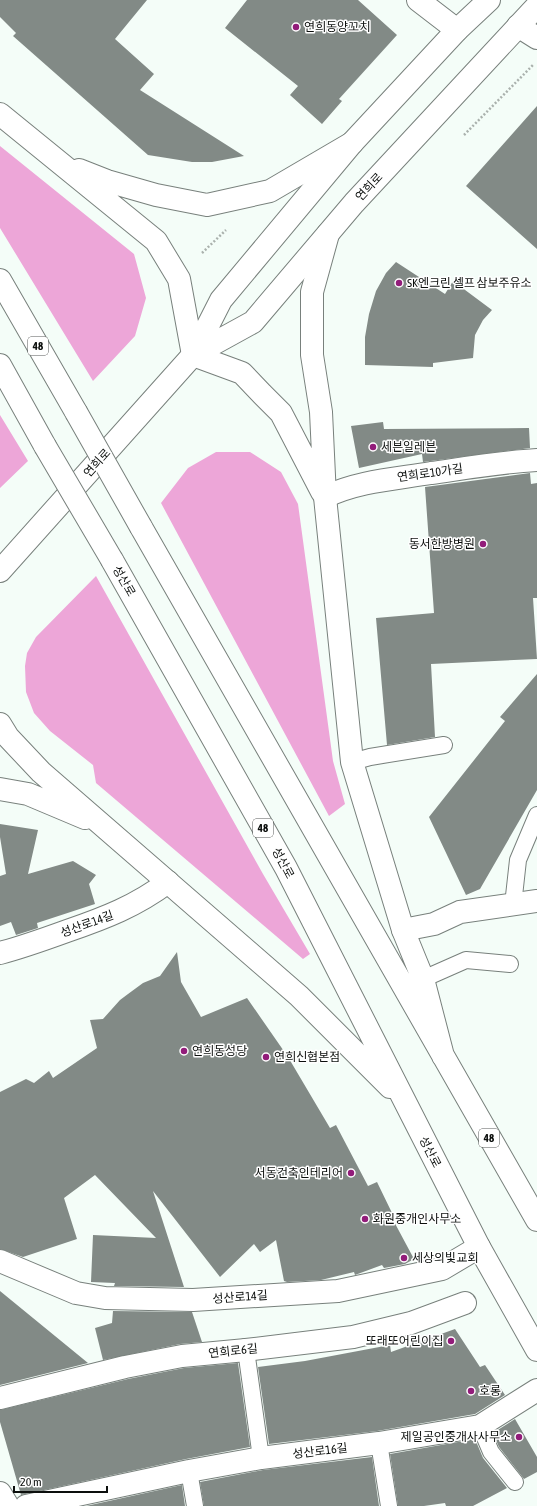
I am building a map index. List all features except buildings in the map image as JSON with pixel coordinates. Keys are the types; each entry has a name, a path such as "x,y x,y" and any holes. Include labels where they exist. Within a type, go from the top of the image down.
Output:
{"main road":[{"path":"418,0 457,30"},
{"name":"연희로","path":"0,571 193,355 221,300 352,143 457,30 489,0"},
{"name":"연희로","path":"193,355 253,322 354,203 537,6"},
{"path":"518,26 537,38"},
{"path":"0,114 156,241 179,279 193,355 242,373 281,413 325,497"},
{"path":"56,160 114,183 156,195 207,205 270,191 352,143"},
{"path":"328,234 312,292 312,355 321,412 325,497 352,762 403,930 423,979 442,1056"},
{"name":"48","path":"0,280 537,1220"},
{"name":"성산로","path":"0,365 286,868 403,1101 479,1247 537,1350"},
{"name":"연희로10가길","path":"325,497 345,487 376,481 511,461 537,460"},
{"path":"0,724 8,737 41,772 112,831 299,996 403,1101"},
{"path":"0,789 28,794 65,808 112,831"},
{"name":"성산로14길","path":"0,952 23,947 112,915 137,904 168,882"},
{"path":"403,930 434,924 460,912 537,901"},
{"name":"성산로14길","path":"0,1261 76,1293 105,1298 193,1300 338,1291 442,1268 479,1247"},
{"name":"연희로6길","path":"0,1398 125,1367 182,1356 353,1337 411,1323 465,1303"},
{"name":"성산로16길","path":"26,1506 189,1471 261,1458 379,1443 480,1426 537,1390"},
{"path":"0,1493 8,1506"}],"lane":[{"path":"352,762 370,757 444,745"},
{"path":"513,905 518,860 537,815"},
{"path":"423,979 466,960 510,964"},
{"path":"246,1350 261,1458"},
{"path":"480,1426 491,1452 514,1482"},
{"path":"379,1443 389,1506"},
{"path":"189,1471 195,1506"}],"path":[{"path":"464,135 537,60"},
{"path":"202,253 228,228"}],"shaded area":[{"path":"0,146 134,254 146,298 135,336 93,381 0,228"},
{"path":"0,415 28,461 0,488"},
{"path":"216,452 250,452 281,472 298,504 333,761 345,804 329,816 161,503 188,468"},
{"path":"96,576 263,874 310,954 303,959 96,783 93,765 50,731 34,713 26,692 25,666 27,653 36,637"}],"place":[{"name":"연희동양꼬치","path":"296,27"},
{"name":"SK엔크린 셀프 삼보주유소","path":"399,283"},
{"name":"세븐일레븐","path":"373,447"},
{"name":"동서한방병원","path":"483,544"},
{"name":"연희동성당","path":"184,1051"},
{"name":"연희신협본점","path":"266,1057"},
{"name":"서동건축인테리어","path":"351,1173"},
{"name":"화원중개인사무소","path":"365,1219"},
{"name":"세상의빛교회","path":"404,1258"},
{"name":"또래또어린이집","path":"451,1341"},
{"name":"호롱","path":"471,1391"},
{"name":"제일공인중개사사무소","path":"519,1437"}]}
